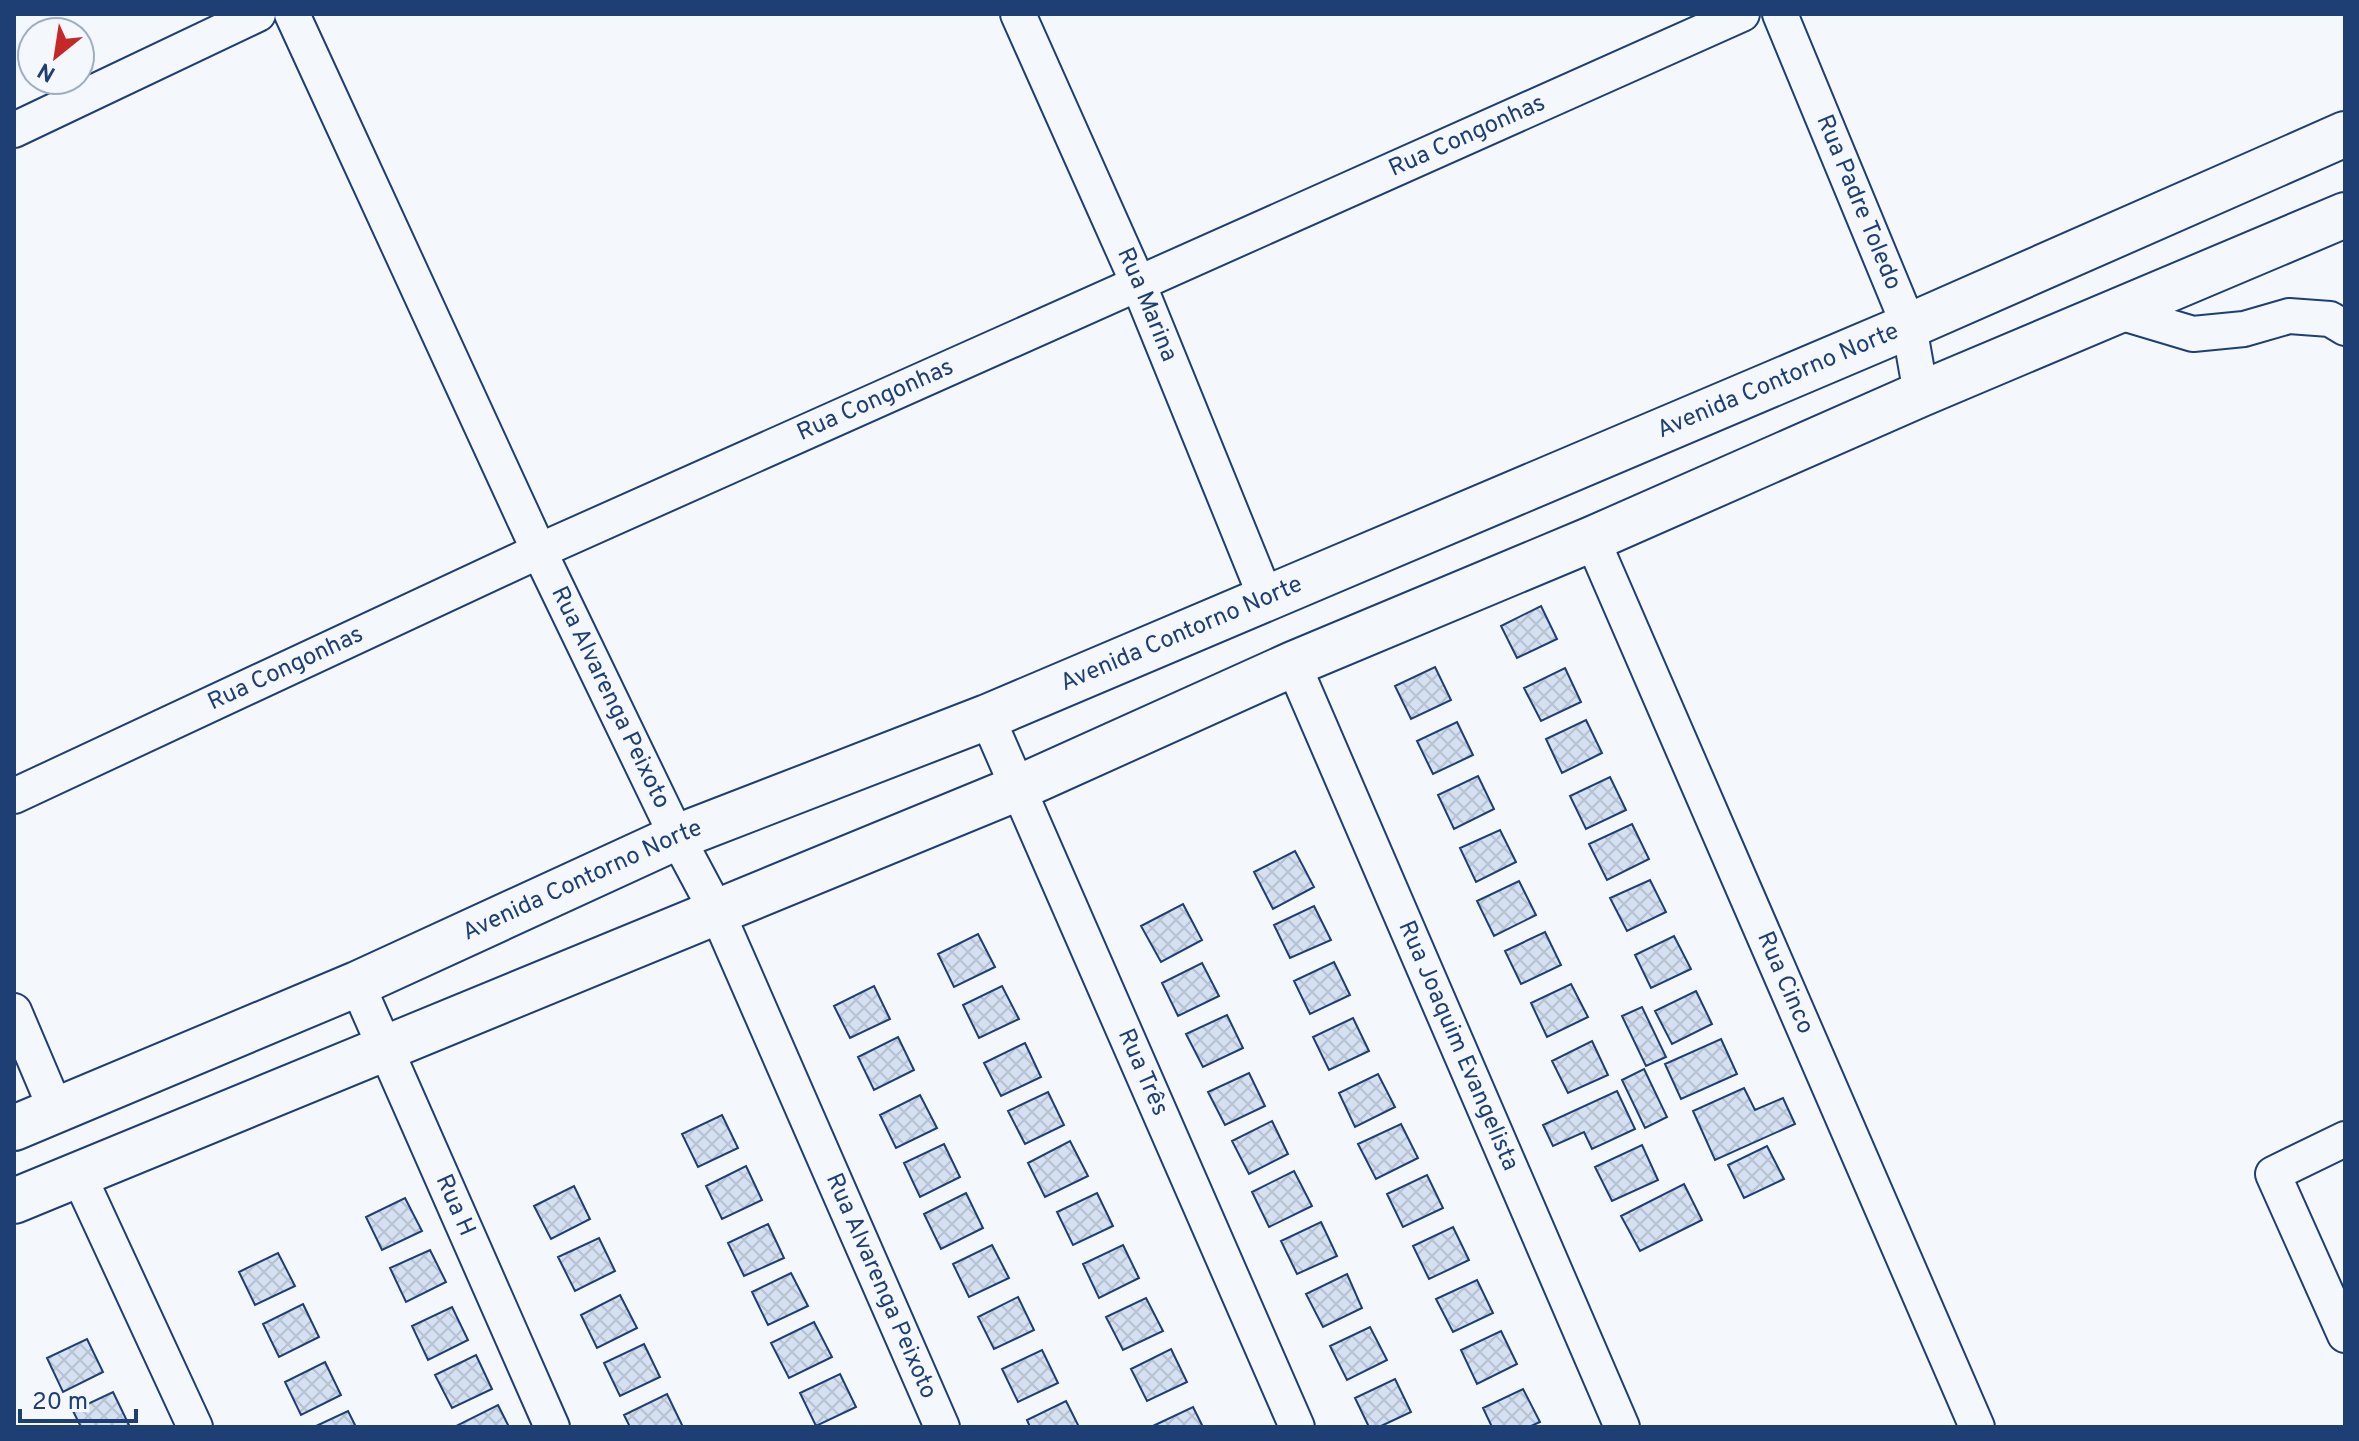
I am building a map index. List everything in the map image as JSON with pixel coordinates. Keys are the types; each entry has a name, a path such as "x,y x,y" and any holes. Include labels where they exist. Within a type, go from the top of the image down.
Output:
{"street":[{"path":"14,130 258,14"},
{"name":"Rua Alvarenga Peixoto","path":"292,14 539,551 677,837 717,912 942,1427"},
{"name":"Rua Marina","path":"1018,14 1138,283 1266,598"},
{"name":"Rua Congonhas","path":"14,796 539,551 1742,14"},
{"name":"Rua Padre Toledo","path":"1780,14 1909,326 1921,394"},
{"name":"Avenida Contorno Norte","path":"14,1128 357,984 677,837 987,717 1909,326 2345,134"},
{"path":"14,1201 1018,788 1293,664 1592,539 1921,394 2345,215"},
{"path":"2116,311 2193,334 2244,329 2289,316 2330,319 2345,328"},
{"name":"Rua Cinco","path":"1592,539 1969,1424"},
{"name":"Rua Joaquim Evangelista","path":"1293,664 1622,1427"},
{"name":"Rua Três","path":"987,717 1297,1427"},
{"name":"Rua H","path":"357,984 552,1427"},
{"path":"14,1011 56,1110"},
{"path":"2345,1139 2273,1174 2345,1335"},
{"path":"78,1174 195,1427"}],"building":[{"path":"1541,606 1557,639 1517,658 1501,626"},
{"path":"1435,667 1451,700 1411,719 1395,686"},
{"path":"1565,668 1581,702 1541,721 1524,688"},
{"path":"1586,720 1602,753 1562,773 1546,739"},
{"path":"1457,722 1473,755 1433,774 1417,741"},
{"path":"1478,776 1494,809 1454,829 1438,795"},
{"path":"1610,777 1626,810 1586,829 1570,796"},
{"path":"1632,824 1649,859 1607,880 1589,844"},
{"path":"1500,830 1516,862 1476,882 1460,848"},
{"path":"1295,851 1314,887 1273,909 1254,872"},
{"path":"1650,880 1666,912 1627,931 1610,898"},
{"path":"1519,881 1536,915 1494,936 1477,901"},
{"path":"1183,904 1202,940 1161,962 1141,926"},
{"path":"1314,906 1331,940 1290,958 1274,925"},
{"path":"1545,932 1561,965 1521,984 1505,951"},
{"path":"978,934 995,967 954,987 938,954"},
{"path":"1674,936 1691,969 1651,988 1635,955"},
{"path":"1334,962 1350,995 1310,1014 1294,981"},
{"path":"1202,963 1219,996 1178,1016 1162,983"},
{"path":"1571,984 1588,1017 1547,1037 1531,1003"},
{"path":"874,986 890,1019 850,1038 834,1006"},
{"path":"1002,986 1019,1019 979,1038 963,1005"},
{"path":"1696,991 1712,1024 1672,1044 1655,1011"},
{"path":"1642,1007 1666,1057 1646,1066 1622,1016"},
{"path":"1227,1015 1243,1048 1203,1067 1186,1034"},
{"path":"1353,1018 1369,1051 1329,1070 1313,1037"},
{"path":"898,1037 914,1070 874,1090 858,1057"},
{"path":"1721,1039 1737,1074 1681,1099 1665,1064"},
{"path":"1592,1041 1608,1075 1568,1093 1552,1061"},
{"path":"1025,1043 1041,1077 1001,1096 984,1063"},
{"path":"1644,1069 1667,1117 1645,1128 1622,1080"},
{"path":"1249,1073 1265,1106 1225,1125 1208,1092"},
{"path":"1378,1074 1395,1107 1355,1127 1339,1093"},
{"path":"1744,1088 1755,1110 1783,1098 1795,1124 1715,1160 1693,1111"},
{"path":"1617,1091 1635,1129 1592,1149 1584,1132 1553,1146 1543,1125"},
{"path":"1048,1092 1064,1125 1025,1144 1008,1111"},
{"path":"920,1095 937,1128 896,1148 880,1115"},
{"path":"722,1115 738,1148 698,1167 682,1134"},
{"path":"1272,1121 1288,1154 1249,1174 1232,1141"},
{"path":"1401,1124 1418,1158 1376,1179 1358,1144"},
{"path":"1070,1141 1088,1176 1045,1197 1028,1163"},
{"path":"944,1144 960,1177 920,1197 904,1163"},
{"path":"1642,1145 1658,1180 1612,1201 1595,1167"},
{"path":"1767,1146 1784,1179 1744,1198 1728,1165"},
{"path":"746,1166 762,1200 722,1219 706,1186"},
{"path":"1294,1171 1312,1206 1269,1227 1252,1192"},
{"path":"1427,1175 1443,1208 1403,1227 1387,1194"},
{"path":"1684,1184 1702,1220 1640,1251 1621,1216"},
{"path":"574,1186 590,1219 551,1239 534,1206"},
{"path":"966,1193 983,1228 941,1249 924,1214"},
{"path":"1097,1193 1113,1226 1073,1245 1057,1212"},
{"path":"405,1198 422,1231 382,1250 366,1217"},
{"path":"1321,1222 1337,1256 1297,1274 1281,1241"},
{"path":"768,1224 784,1258 744,1276 728,1243"},
{"path":"1453,1227 1469,1260 1429,1279 1413,1246"},
{"path":"599,1238 615,1271 575,1291 558,1257"},
{"path":"992,1245 1009,1278 969,1297 953,1264"},
{"path":"1123,1245 1139,1278 1099,1298 1083,1264"},
{"path":"430,1250 446,1282 406,1302 390,1268"},
{"path":"278,1253 295,1286 255,1305 239,1272"},
{"path":"791,1273 808,1306 768,1325 752,1292"},
{"path":"1347,1274 1362,1308 1323,1327 1306,1294"},
{"path":"1477,1280 1493,1313 1453,1332 1436,1299"},
{"path":"620,1295 637,1328 597,1348 581,1315"},
{"path":"1018,1297 1034,1330 994,1349 978,1317"},
{"path":"1146,1298 1163,1331 1123,1350 1106,1317"},
{"path":"303,1304 319,1337 279,1357 263,1324"},
{"path":"452,1307 468,1340 428,1360 412,1326"},
{"path":"814,1322 832,1357 789,1378 771,1343"},
{"path":"1370,1327 1387,1360 1347,1380 1330,1346"},
{"path":"1501,1331 1517,1364 1477,1384 1461,1350"},
{"path":"87,1339 103,1372 63,1392 47,1358"},
{"path":"644,1344 660,1377 620,1396 604,1363"},
{"path":"1171,1349 1187,1382 1147,1401 1131,1369"},
{"path":"1042,1350 1058,1383 1018,1402 1002,1369"},
{"path":"476,1355 492,1389 452,1408 435,1375"},
{"path":"325,1362 341,1395 301,1415 285,1382"},
{"path":"840,1374 856,1407 816,1426 800,1393"},
{"path":"1395,1379 1411,1412 1379,1427 1369,1427 1355,1398"},
{"path":"1523,1389 1540,1422 1529,1427 1492,1427 1483,1408"},
{"path":"113,1392 129,1425 81,1427 73,1411"},
{"path":"667,1394 683,1427 630,1427 624,1415"},
{"path":"1066,1401 1079,1427 1030,1427 1027,1420"},
{"path":"498,1405 509,1427 456,1427 456,1426"},
{"path":"1193,1407 1203,1427 1153,1427 1153,1426"},
{"path":"348,1411 356,1427 314,1427"}]}
